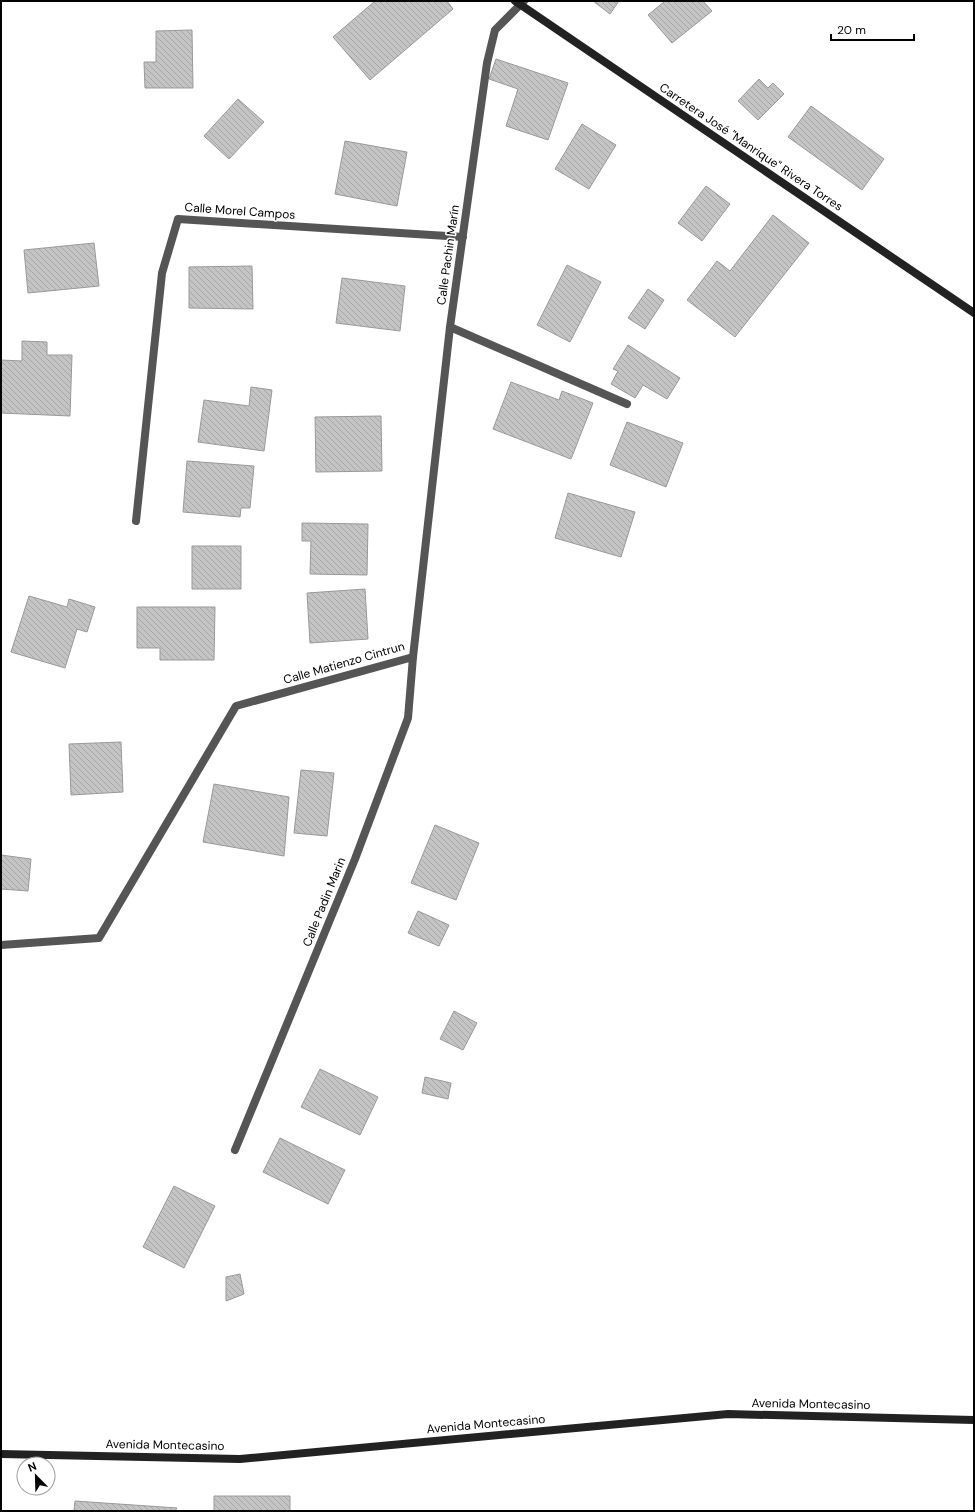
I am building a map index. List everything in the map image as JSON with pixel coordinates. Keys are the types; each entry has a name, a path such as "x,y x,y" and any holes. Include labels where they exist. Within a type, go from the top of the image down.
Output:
{"street":[{"name":"Calle Pachin Marín","path":"450,327 487,63 495,30 520,2"},
{"name":"Carretera José \"Manrique\" Rivera Torres","path":"520,2 974,313"},
{"name":"Calle Morel Campos","path":"136,521 162,273 178,218 463,237"},
{"path":"450,327 627,404"},
{"name":"Calle Matienzo Cintrun","path":"1,945 98,938 236,706 413,657 450,327"},
{"name":"Calle Padin Marin","path":"235,1150 355,859 408,718 413,657"},
{"name":"Avenida Montecasino","path":"1,1454 240,1459 728,1414 974,1420"}],"building":[{"path":"375,1 447,1 453,9 370,80 333,37"},
{"path":"593,1 619,1 610,14"},
{"path":"665,1 703,1 712,11 672,43 648,15"},
{"path":"192,30 193,88 145,88 144,62 156,62 156,31"},
{"path":"496,59 568,83 548,140 506,126 518,89 489,79"},
{"path":"759,79 768,88 773,83 784,94 758,120 738,101"},
{"path":"238,99 264,122 229,159 204,136"},
{"path":"811,106 884,159 862,190 788,137"},
{"path":"582,124 616,145 589,189 555,169"},
{"path":"345,141 407,152 397,206 335,194"},
{"path":"706,186 730,204 702,241 678,223"},
{"path":"773,215 809,243 735,337 687,300 717,261 730,271"},
{"path":"94,243 99,286 28,293 24,250"},
{"path":"567,265 601,282 570,342 537,325"},
{"path":"252,266 253,309 189,308 189,267"},
{"path":"342,278 405,286 400,331 336,323"},
{"path":"648,289 664,300 645,329 628,318"},
{"path":"22,341 47,342 47,355 72,355 70,416 1,413 1,360 22,361"},
{"path":"628,345 680,378 667,399 643,385 635,398 611,384 618,371 613,369"},
{"path":"511,382 559,400 562,391 593,403 571,459 493,429"},
{"path":"251,387 272,390 264,451 198,442 204,400 249,406"},
{"path":"381,416 382,471 316,472 315,417"},
{"path":"627,422 683,443 666,487 610,465"},
{"path":"187,461 254,466 250,508 241,508 240,517 183,512"},
{"path":"568,493 635,512 621,557 555,538"},
{"path":"302,523 368,524 367,575 310,574 311,541 302,541"},
{"path":"192,546 241,546 241,589 192,589"},
{"path":"365,589 368,639 310,643 307,593"},
{"path":"29,596 67,607 69,599 95,607 87,632 77,629 65,668 11,652"},
{"path":"137,607 215,607 214,660 160,660 160,648 137,648"},
{"path":"121,742 123,792 71,795 69,744"},
{"path":"301,770 334,773 327,836 294,833"},
{"path":"214,784 289,797 284,856 203,842"},
{"path":"435,825 479,843 456,900 411,883"},
{"path":"1,855 31,859 28,891 1,889"},
{"path":"418,911 449,925 439,946 408,933"},
{"path":"454,1011 477,1023 463,1050 440,1039"},
{"path":"320,1069 378,1097 360,1135 301,1107"},
{"path":"425,1077 451,1083 448,1099 422,1093"},
{"path":"280,1138 345,1170 328,1204 263,1172"},
{"path":"174,1186 215,1206 184,1268 143,1247"},
{"path":"240,1274 244,1294 226,1301 226,1277"},
{"path":"214,1496 290,1496 290,1511 214,1511"},
{"path":"75,1501 177,1508 175,1511 74,1511"}]}
